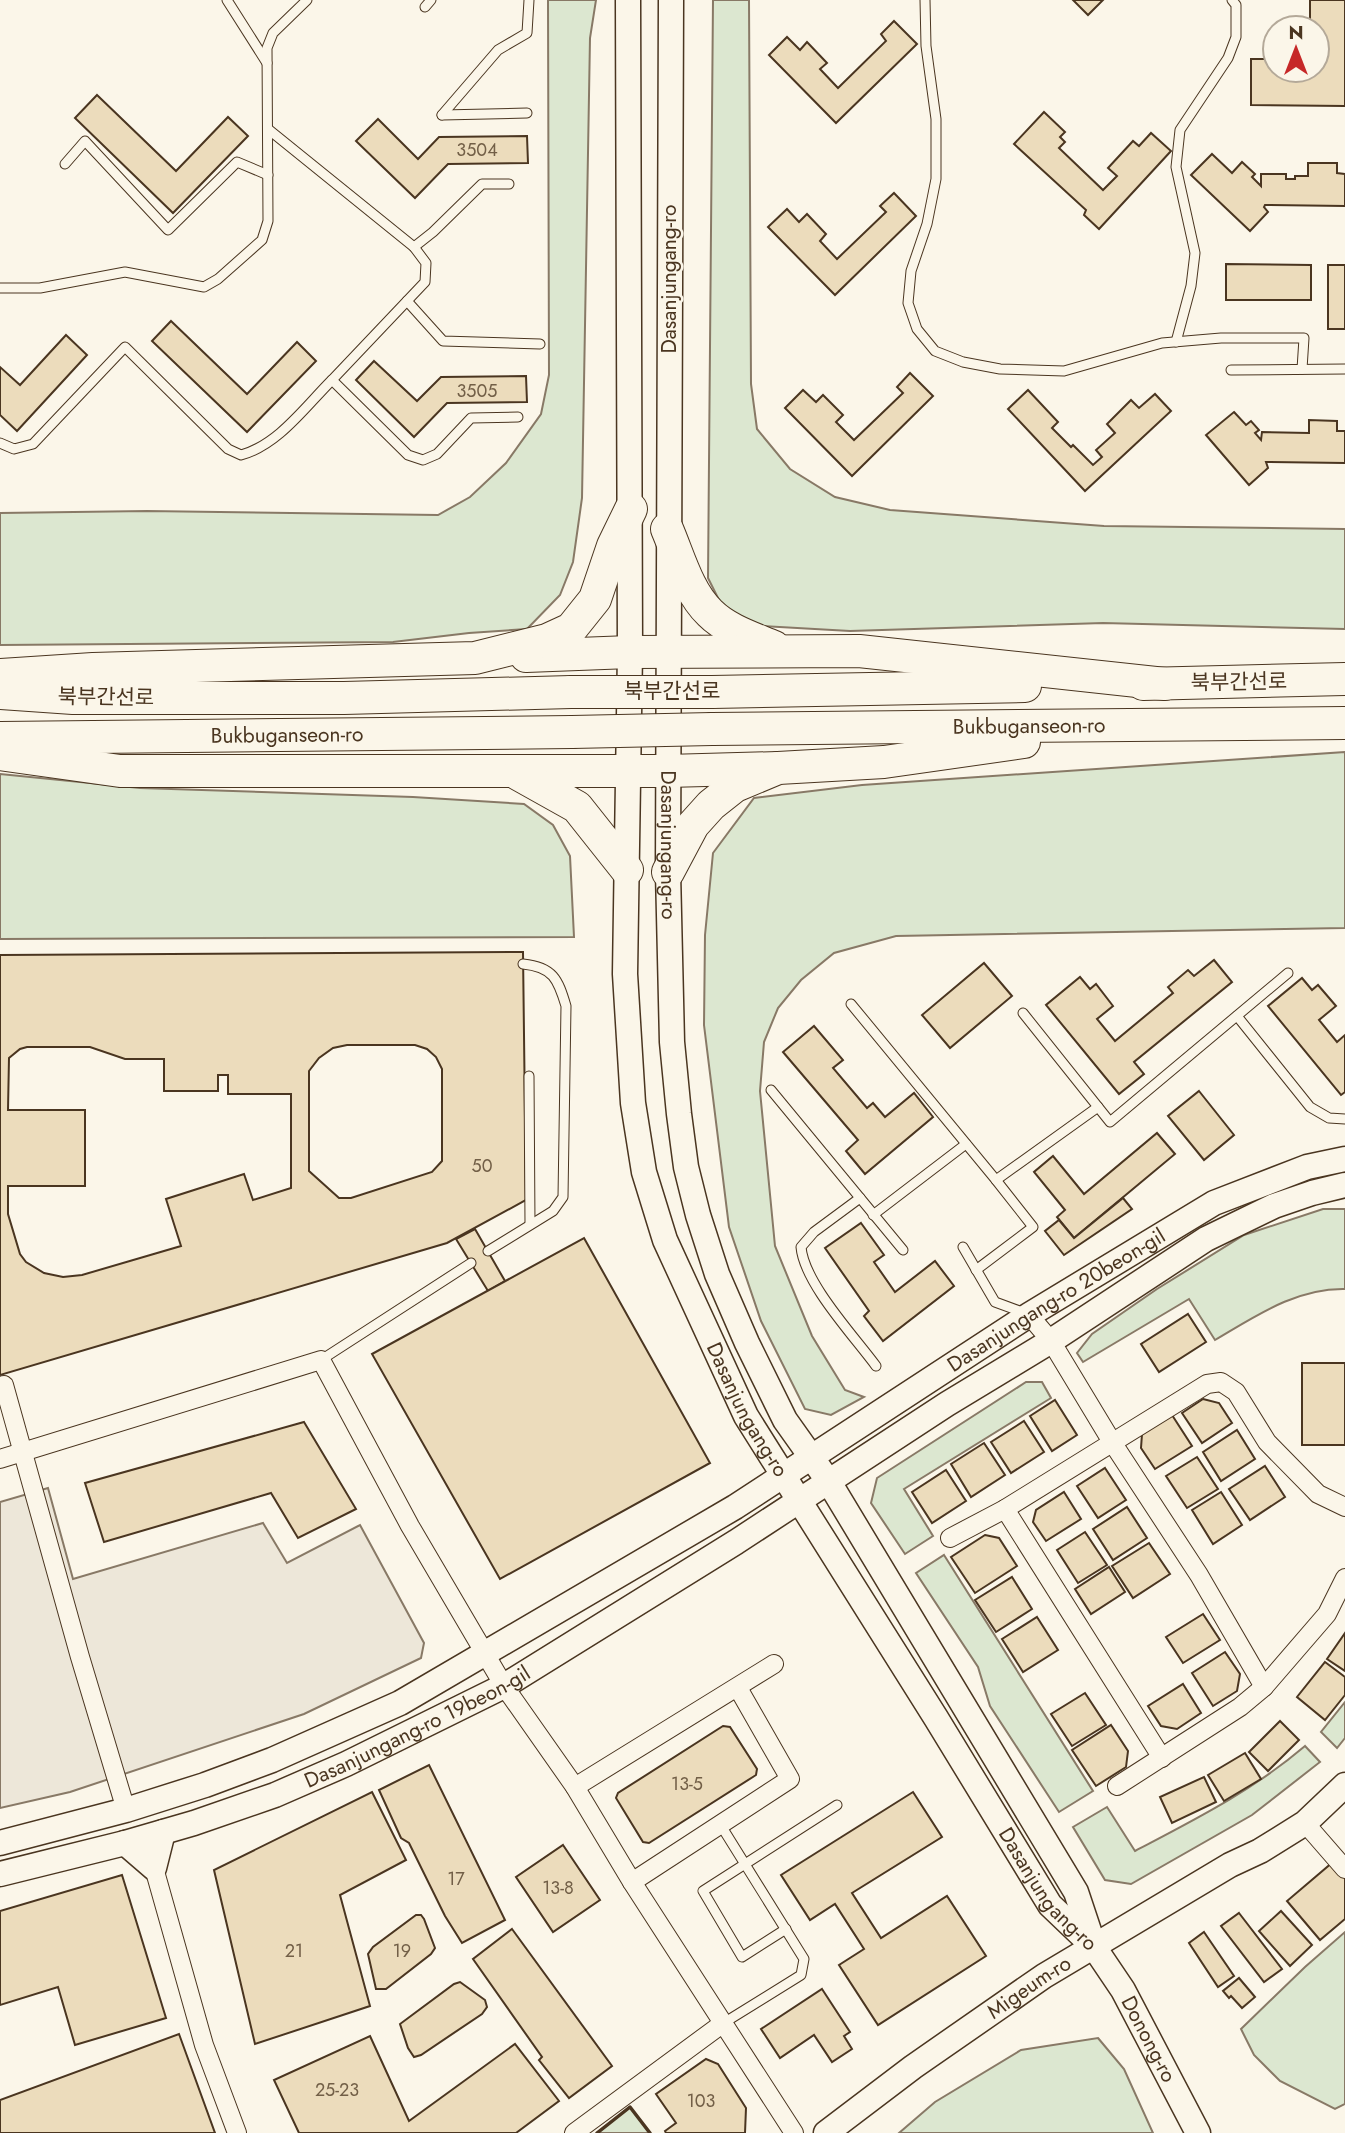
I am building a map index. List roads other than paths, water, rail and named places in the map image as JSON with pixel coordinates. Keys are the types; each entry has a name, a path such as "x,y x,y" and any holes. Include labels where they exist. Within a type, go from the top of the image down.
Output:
{"highway":[{"path":"475,657 547,640 571,629 595,599 613,546 631,509"},
{"path":"667,529 692,587 710,613 734,630 785,652"},
{"path":"0,675 93,669 630,652 859,651 1164,684"},
{"name":"북부간선로","path":"0,692 73,698 344,698 1345,679"},
{"name":"Bukbuganseon-ro","path":"0,738 1345,723"},
{"path":"0,754 120,771 667,771 884,762 1153,725"},
{"path":"668,872 693,825 711,805 735,786 778,768"},
{"path":"510,771 578,807 628,870"}],"street":[{"name":"Dasanjungang-ro","path":"628,0 631,509 625,974 633,1103 644,1172 664,1240 747,1416 1050,1905 1094,1947"},
{"name":"Dasanjungang-ro","path":"671,0 667,529 668,872 672,1042 686,1167 698,1216 717,1274 785,1420 829,1482 1076,1892 1094,1947"},
{"name":"Dasanjungang-ro 20beon-gil","path":"784,1476 1029,1315 1214,1203 1271,1179 1307,1167 1345,1159"},
{"name":"Dasanjungang-ro 20beon-gil","path":"798,1500 1051,1341 1206,1239 1243,1219 1312,1193 1345,1185"},
{"path":"1029,1315 1051,1341 1112,1442 1199,1575 1264,1687"},
{"path":"0,1460 321,1360 410,1526 504,1686 575,1787 632,1882 794,2133"},
{"path":"950,1538 1005,1509 1208,1384 1222,1382 1236,1392 1267,1442 1318,1494 1345,1507"},
{"path":"4,1385 79,1657 126,1810"},
{"name":"Dasanjungang-ro 19beon-gil","path":"0,1843 126,1810 205,1785 347,1728 400,1703 486,1654 784,1476"},
{"name":"Dasanjungang-ro 19beon-gil","path":"0,1874 163,1832 275,1795 310,1780 504,1686 692,1570 798,1500"},
{"path":"1005,1509 1162,1758"},
{"path":"1117,1786 1240,1707 1264,1687 1327,1614 1345,1578"},
{"path":"575,1787 774,1664"},
{"path":"632,1882 790,1779 738,1688"},
{"name":"Migeum-ro","path":"826,2133 913,2067 1044,1976 1230,1865 1260,1852 1305,1823 1345,1786"},
{"path":"1305,1823 1345,1870"},
{"path":"163,1832 153,1868 204,2045 237,2133"},
{"path":"125,1843 153,1868"},
{"name":"Donong-ro","path":"1094,1947 1123,1990 1198,2133"},
{"path":"574,2133 722,2024"}],"lane":[{"path":"227,0 267,65"},
{"path":"0,288 40,288 125,272 204,287 218,279 262,240 268,221 267,48 273,33 307,0"},
{"path":"527,113 442,115 498,50 527,33 529,0"},
{"path":"925,0 926,46 936,119 936,179 927,223 911,271 908,303 917,328 935,351 963,362 1000,369 1064,371 1163,343 1221,338 1304,338 1302,369"},
{"path":"1176,342 1191,286 1195,253 1176,167 1180,130 1228,58 1236,37 1236,5 1232,0"},
{"path":"0,443 14,449 33,444 125,347 228,449 241,455 254,452 268,444 425,282 425,263 414,247 268,130"},
{"path":"65,164 85,141 168,230 237,162 268,175"},
{"path":"414,247 482,184 509,184"},
{"path":"407,301 443,341 540,344"},
{"path":"1231,370 1345,369"},
{"path":"332,380 408,455 424,460 437,454 471,418 518,417"},
{"path":"488,1251 553,1211 563,1197 566,1006 559,983 548,970 523,964"},
{"path":"1023,1013 1110,1122 1288,973"},
{"path":"851,1004 1033,1227 976,1270"},
{"path":"1237,1016 1310,1107 1329,1118 1345,1119"},
{"path":"529,1076 530,1224"},
{"path":"771,1090 903,1251"},
{"path":"996,1180 1098,1107"},
{"path":"873,1214 966,1144"},
{"path":"860,1198 814,1231 801,1247 802,1261 814,1283 876,1366"},
{"path":"962,1247 995,1301 1029,1315"},
{"path":"321,1360 471,1263"},
{"path":"786,1929 742,1957 703,1891 837,1805"},
{"path":"720,1824 804,1959 801,1975 722,2024"}]}
